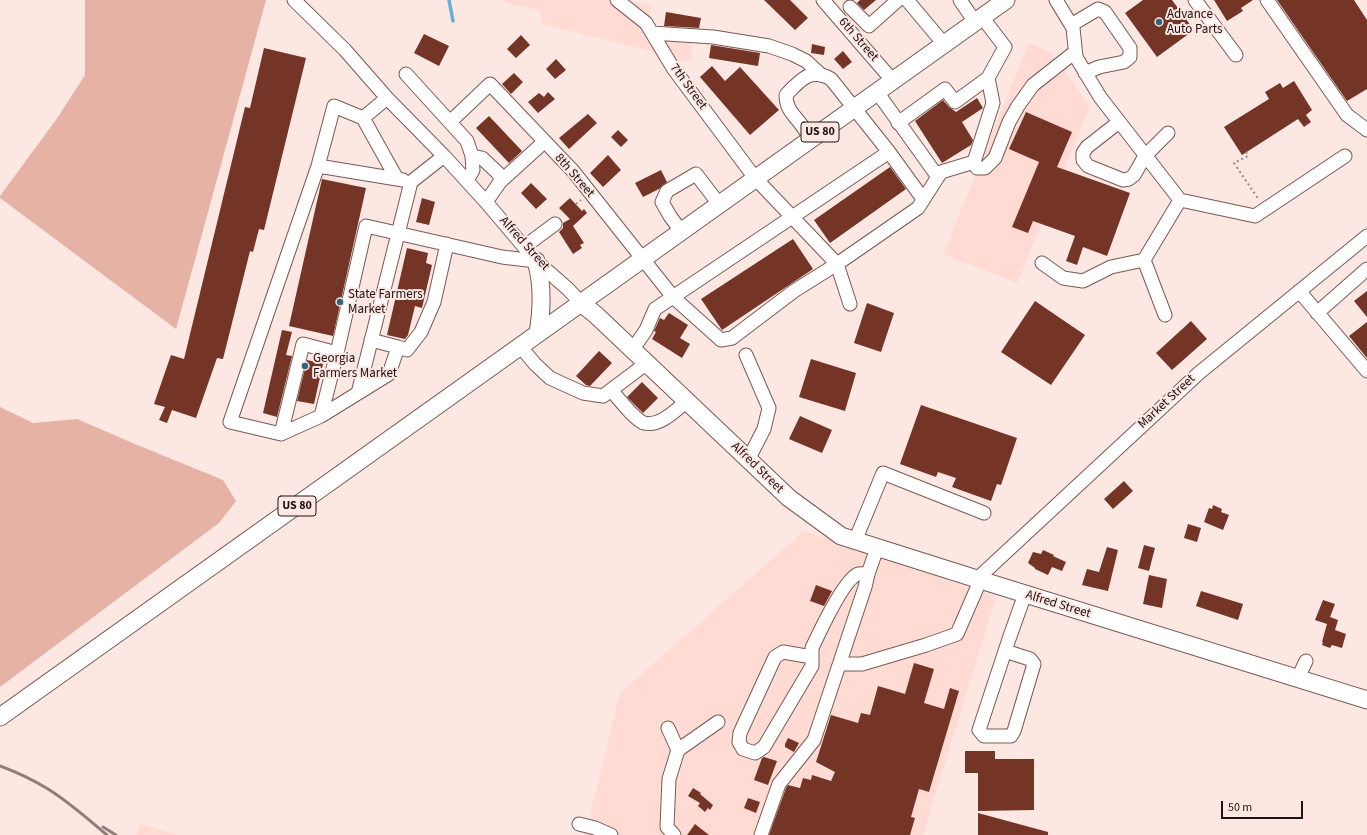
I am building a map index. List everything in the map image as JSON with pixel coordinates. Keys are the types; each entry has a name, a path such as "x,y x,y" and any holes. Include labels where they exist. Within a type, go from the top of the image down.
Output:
{"main road":[{"name":"US 80","path":"6,713 1006,0"},
{"path":"536,261 539,270 542,309 538,333"},
{"name":"Alfred Street","path":"581,302 790,498 841,536 978,580 1367,700"}],"street":[{"name":"Alfred Street","path":"294,0 345,50 387,98 444,156 486,202 536,261 581,302"},
{"name":"7th Street","path":"617,0 646,22 672,68 755,178 837,264"},
{"name":"6th Street","path":"823,0 893,80"},
{"path":"838,17 854,3 869,26 898,0"},
{"path":"907,0 944,44"},
{"path":"898,123 945,89 955,102 988,78 1005,47 960,0"},
{"path":"1056,0 1073,28 1076,57 1100,97 1180,200 1255,216 1345,156"},
{"path":"1195,0 1236,55"},
{"path":"1267,0 1347,115 1367,130"},
{"path":"1071,25 1098,9 1105,12 1130,48 1130,57 1124,62 1099,67 1085,72"},
{"path":"652,33 713,37 769,46 792,54 806,62 819,73 832,79 889,152 923,199"},
{"path":"988,78 993,103 974,162 977,168 985,168 995,158 1009,122 1033,85 1075,52"},
{"path":"811,139 789,111 786,102 786,95 798,82 809,75 819,73"},
{"path":"406,74 467,141 472,156 473,170 467,181"},
{"name":"8th Street","path":"450,122 490,84 572,172 604,217 643,259 673,297 721,340 732,338 794,291 837,264"},
{"path":"877,92 938,178"},
{"path":"363,118 387,98"},
{"path":"397,179 363,118 334,106 318,166 230,422 281,434 321,416 389,374 398,347"},
{"path":"1119,122 1086,147 1083,153 1083,160 1088,166 1123,180 1134,176 1145,156 1168,133"},
{"path":"486,202 500,182 544,142"},
{"path":"633,350 646,330 655,309 889,152"},
{"path":"358,393 411,182 444,156"},
{"path":"472,156 482,158 493,168 500,175 500,182"},
{"path":"850,304 837,264 918,208 942,172 974,162"},
{"path":"318,166 411,182"},
{"path":"681,232 662,202 667,191 696,174 719,204"},
{"path":"1042,263 1063,278 1083,281 1111,267 1144,260 1180,200"},
{"path":"524,247 555,224"},
{"path":"321,416 366,226 502,257 536,261"},
{"name":"Market Street","path":"978,580 1199,373 1367,236"},
{"path":"371,340 406,350 422,332 434,302 447,244"},
{"path":"1144,260 1165,315"},
{"path":"1317,312 1367,269"},
{"path":"1299,292 1367,370"},
{"path":"281,434 303,344 337,353"},
{"path":"520,346 535,364 550,378 583,393 603,396 647,363"},
{"path":"746,355 769,408 764,429 748,460"},
{"path":"611,390 628,410 643,423 655,423 672,414 687,401"},
{"path":"855,540 883,473 984,513"},
{"path":"761,835 779,784 814,740 877,548"},
{"path":"812,657 783,652 776,657 740,733 739,742 743,749 755,753 764,747 812,666 812,657 812,648 837,599 849,581 858,574 868,574"},
{"path":"840,664 862,664 957,634 978,580"},
{"path":"1005,651 1030,659 1034,664 1014,731 1011,736 984,736 979,730 1005,651 1025,594"},
{"path":"1298,678 1306,660"},
{"path":"668,832 668,779 678,750 718,722"},
{"path":"668,728 678,750"},
{"path":"579,824 595,828 611,835"}],"path":[{"path":"1246,152 1248,156 1234,163 1266,209"}],"shaded area":[{"path":"85,0 266,0 176,329 0,198 58,117 85,75"},
{"path":"502,0 623,0 652,5 645,32 692,41 691,61 673,61 647,50 542,24 539,10 513,5"},
{"path":"1029,43 1052,53 1090,106 1017,283 943,254"},
{"path":"0,407 33,423 77,419 223,480 236,501 219,523 0,687"},
{"path":"804,531 996,597 923,835 585,835 620,693"},
{"path":"140,824 179,835 136,835"}],"building":[{"path":"764,0 790,0 808,18 795,30"},
{"path":"860,0 876,0 864,10 857,3"},
{"name":"Advance Auto Parts","path":"1143,0 1172,0 1194,30 1157,57 1125,13"},
{"path":"1214,0 1253,0 1241,8 1243,11 1227,21"},
{"path":"1277,0 1354,0 1367,20 1367,89 1347,101"},
{"path":"666,12 701,18 699,28 664,26"},
{"path":"424,34 449,46 439,66 414,53"},
{"path":"521,35 530,45 516,58 507,49"},
{"path":"812,44 825,47 824,55 811,53"},
{"path":"711,45 760,53 758,66 709,58"},
{"path":"264,48 306,58 264,230 259,229 253,252 250,251 223,359 217,358 196,418 172,410 167,423 159,420 165,407 154,404 171,355 184,359 245,107 250,108"},
{"path":"843,51 852,62 843,69 834,59"},
{"path":"556,59 566,70 555,79 546,69"},
{"path":"712,66 725,81 740,67 779,110 750,135 700,77"},
{"path":"514,73 523,82 511,94 502,84"},
{"path":"1294,81 1312,110 1306,115 1311,122 1304,127 1298,119 1242,155 1224,127 1269,99 1265,92 1280,83 1283,88"},
{"path":"548,92 555,99 538,113 528,102 539,93 544,97"},
{"path":"977,98 983,108 962,122 973,140 971,145 942,163 915,121 943,100 956,112"},
{"path":"1026,112 1072,132 1057,167 1130,193 1107,256 1083,247 1077,265 1066,261 1075,236 1033,221 1028,233 1012,227 1039,162 1009,149"},
{"path":"588,114 597,123 569,149 559,138"},
{"path":"489,116 522,151 509,163 476,128"},
{"path":"618,130 628,140 621,147 611,137"},
{"path":"608,155 621,170 603,187 590,173"},
{"path":"890,167 906,189 830,243 814,220"},
{"path":"661,170 667,182 659,189 643,197 635,183"},
{"path":"322,179 366,188 333,336 289,326"},
{"path":"531,183 547,199 536,209 521,193"},
{"path":"422,198 435,202 429,225 416,222"},
{"path":"570,198 582,211 584,209 587,213 573,226 584,243 580,245 582,248 573,254 559,232 563,228 563,223 570,219 559,208"},
{"path":"793,239 813,269 722,330 701,299"},
{"path":"407,248 428,253 426,263 432,265 422,308 415,306 408,335 405,339 387,335"},
{"path":"1367,291 1367,317 1354,301"},
{"path":"1035,301 1085,335 1051,385 1001,352"},
{"path":"867,303 894,313 881,352 854,343"},
{"path":"669,313 688,325 680,338 690,344 682,358 652,339 656,332 654,331 660,318 664,320"},
{"path":"1191,321 1207,339 1172,370 1156,353"},
{"path":"1367,322 1367,358 1349,336"},
{"path":"282,330 292,332 286,355 292,356 277,417 263,413"},
{"path":"599,351 612,363 590,386 586,385 576,376"},
{"path":"811,359 856,373 845,411 799,397"},
{"path":"307,360 323,364 314,404 297,401"},
{"path":"642,382 658,398 643,413 627,397"},
{"path":"921,405 1017,438 1001,485 997,484 991,501 952,487 956,478 938,472 936,477 900,464"},
{"path":"800,416 832,430 822,453 789,439"},
{"path":"1124,481 1133,491 1113,509 1104,499"},
{"path":"1213,505 1222,509 1221,512 1229,515 1223,530 1204,522 1209,508 1212,509"},
{"path":"1188,524 1201,528 1197,542 1184,538"},
{"path":"1144,545 1155,548 1149,571 1138,568"},
{"path":"1107,547 1118,550 1108,591 1082,585 1087,569 1099,572"},
{"path":"1043,550 1066,562 1062,571 1052,567 1048,575 1035,569 1028,563 1033,552 1041,554"},
{"path":"1149,575 1167,579 1162,608 1143,604"},
{"path":"816,585 832,591 824,606 810,601"},
{"path":"1201,591 1243,604 1238,620 1196,606"},
{"path":"1323,600 1335,604 1330,617 1338,620 1335,630 1346,634 1342,648 1332,645 1330,648 1322,645 1327,624 1315,620"},
{"path":"914,663 934,669 924,703 944,709 950,688 959,691 929,792 919,789 911,817 915,818 910,835 769,835 788,785 800,788 803,778 811,780 812,775 831,781 835,772 816,762 831,715 858,723 861,713 870,715 878,686 905,694"},
{"path":"788,738 799,743 794,752 785,747"},
{"path":"965,751 995,751 995,759 1034,759 1034,810 978,811 978,773 965,773"},
{"path":"764,757 777,761 768,785 754,780 762,758"},
{"path":"693,788 701,793 700,794 713,805 710,810 708,808 705,812 698,806 700,803 688,796"},
{"path":"748,798 760,802 756,813 744,808"},
{"path":"978,813 1048,832 1048,835 978,835"},
{"path":"695,824 709,835 687,835"}],"waterway":[{"path":"449,0 453,21"}],"railway":[{"path":"0,766 24,776 56,794 107,835"},
{"path":"103,827 116,835"}],"place":[{"name":"Advance Auto Parts","path":"1159,22"},
{"name":"State Farmers Market","path":"340,302"},
{"name":"Georgia Farmers Market","path":"305,366"}]}
